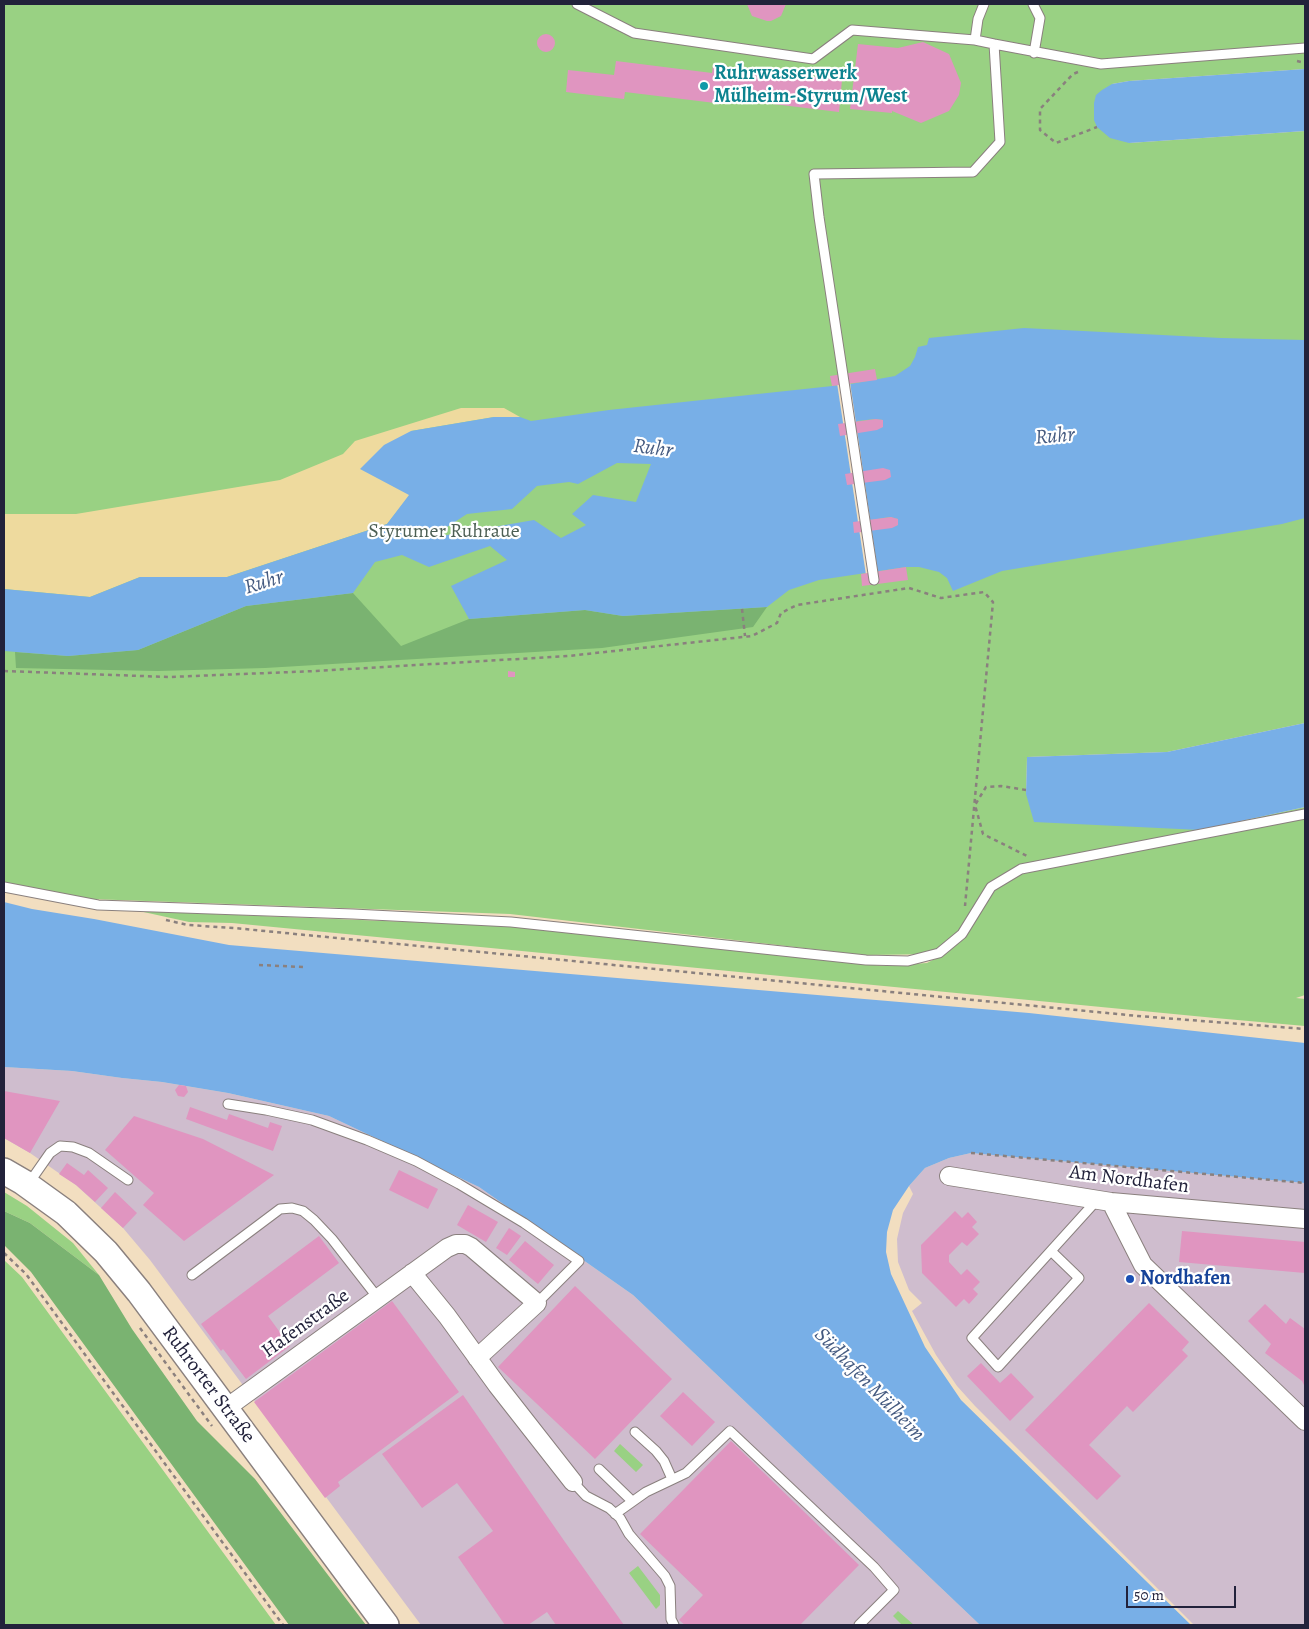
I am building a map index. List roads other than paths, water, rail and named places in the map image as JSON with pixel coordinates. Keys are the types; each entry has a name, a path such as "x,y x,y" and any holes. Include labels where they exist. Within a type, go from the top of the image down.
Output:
{"main road":[{"name":"Ruhrorter Straße","path":"4,1171 66,1213 106,1252 139,1292 217,1416 386,1625"}],"street":[{"name":"Am Nordhafen","path":"949,1176 1104,1201 1305,1219"},
{"path":"1104,1201 1143,1265 1305,1421"},
{"name":"Hafenstraße","path":"217,1416 412,1273 447,1248 456,1244 464,1244 471,1247 537,1303"},
{"path":"412,1273 573,1482"},
{"path":"477,1358 537,1303"}],"lane":[{"path":"577,4 634,33 813,59 852,30 975,40 1034,53 1101,64 1305,48"},
{"path":"975,40 978,19 984,4"},
{"path":"1033,4 1040,18 1034,53"},
{"path":"874,580 814,174 973,172 1000,142 994,44"},
{"path":"4,887 98,905 512,922 866,960 908,961 940,953 962,934 990,887 1021,869 1305,814"},
{"path":"228,1104 312,1120 367,1140 416,1161 524,1223 579,1261 537,1303"},
{"path":"27,1185 50,1153 60,1146 89,1153 128,1180"},
{"path":"1051,1250 1079,1278 998,1367 972,1338 1051,1250 1104,1201"},
{"path":"192,1275 280,1210 292,1208 303,1212 314,1220 332,1239 378,1298"},
{"path":"615,1514 658,1485 686,1473 730,1431 874,1567 894,1590 859,1625"},
{"path":"635,1432 664,1461 672,1479"},
{"path":"599,1469 632,1501"},
{"path":"573,1482 586,1496 609,1508 620,1518 629,1534 665,1576 670,1586 671,1619 674,1625"}],"water":[{"path":"1305,69 1305,131 1129,143 1110,138 1097,127 1094,120 1096,95 1112,84 1129,81"},
{"name":"Ruhr","path":"1024,328 1221,338 1305,340 1305,518 1282,524 1002,571 953,591 947,578 939,572 919,567 906,567 819,580 789,590 767,607 623,616 585,610 469,619 451,586 507,560 490,546 429,567 402,555 375,562 353,593 246,606 138,650 68,656 4,651 4,589 90,597 140,577 227,577 387,524 409,495 360,469 384,445 411,431 494,417 520,417 531,421 609,410 851,384 895,376 910,366 918,347 927,345 929,338","holes":["883,420 883,427 858,432 857,421","617,463 651,464 636,502 593,495 572,514 586,525 561,538 534,520 430,538 467,514 512,509 537,486 569,482 578,484","890,517 898,519 898,525 892,527 871,520"]},
{"path":"1305,723 1305,807 1200,830 1034,822 1026,794 1027,757 1167,752"},
{"name":"Südhafen Mülheim","path":"4,902 32,909 229,945 1029,1013 1305,1043 1305,1183 971,1153 949,1158 925,1168 909,1186 893,1210 887,1232 886,1252 891,1274 925,1347 961,1400 1191,1625 980,1625 633,1295 479,1187 329,1116 228,1093 162,1082 72,1071 4,1067"}],"place":[{"name":"Ruhrwasserwerk Mülheim-Styrum/West","path":"704,86"},
{"name":"Nordhafen","path":"1130,1279"}],"park label":[{"name":"Styrumer Ruhraue","path":"444,532"}]}
